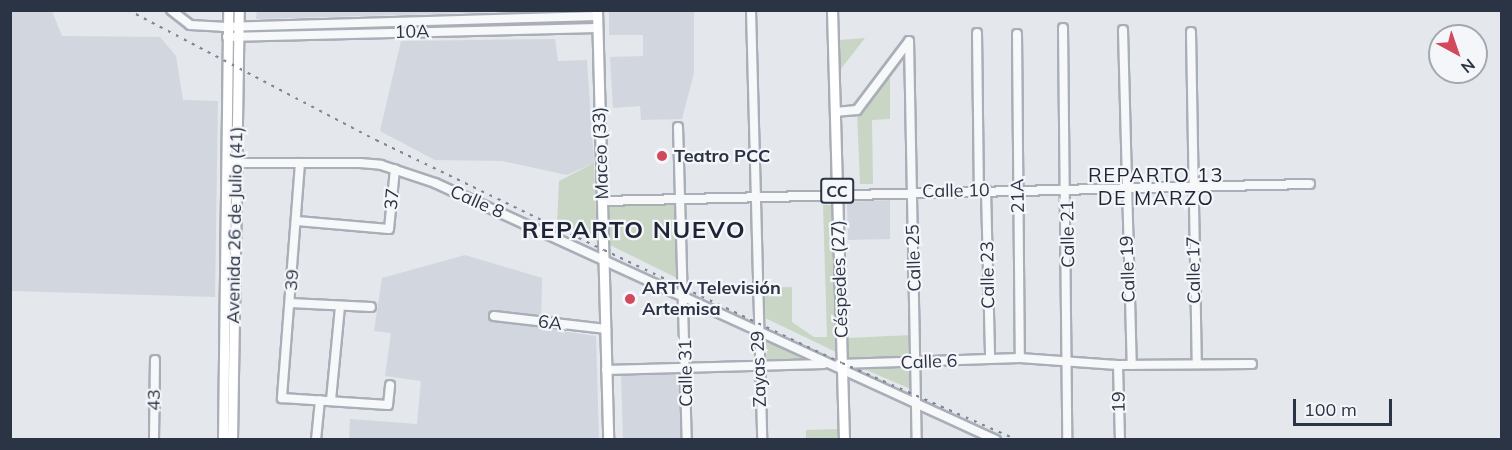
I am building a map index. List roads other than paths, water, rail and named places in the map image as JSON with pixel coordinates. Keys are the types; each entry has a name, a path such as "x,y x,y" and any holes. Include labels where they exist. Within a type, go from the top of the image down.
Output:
{"main road":[{"name":"Avenida 26 de Julio (41)","path":"228,10 232,440"},
{"name":"Avenida 26 de Julio (41)","path":"223,440 231,163 239,10"},
{"name":"Céspedes (27)","path":"832,10 844,440"},
{"name":"Maceo (33)","path":"597,13 608,440"}],"street":[{"name":"10A","path":"171,10 190,25 228,32 597,13"},
{"name":"Zayas 29","path":"751,10 762,440"},
{"path":"452,20 453,32"},
{"name":"10A","path":"238,31 453,32 598,28"},
{"name":"Calle 21","path":"1063,28 1070,363 1067,440"},
{"name":"Calle 19","path":"1123,30 1125,186 1132,365"},
{"name":"Calle 17","path":"1191,32 1197,364"},
{"name":"Calle 23","path":"977,33 990,359"},
{"name":"21A","path":"1017,34 1020,358"},
{"name":"Calle 25","path":"835,112 857,110 909,41 917,440"},
{"name":"Calle 31","path":"678,127 687,440"},
{"name":"Calle 8","path":"231,163 360,163 395,169 435,183 828,364 842,367 916,405 996,440"},
{"name":"39","path":"300,163 282,398 320,400"},
{"name":"37","path":"297,221 389,229 395,169"},
{"name":"Calle 10","path":"602,201 1125,186 1310,184"},
{"path":"290,303 371,307"},
{"path":"331,400 340,306"},
{"name":"6A","path":"494,316 606,329"},
{"name":"Calle 6","path":"842,367 1020,358 1118,365 1252,364"},
{"name":"43","path":"154,440 155,360"},
{"path":"606,370 828,364"},
{"name":"19","path":"1118,365 1120,440"},
{"path":"316,440 320,400 388,405 390,386"}],"railway":[{"path":"128,10 376,140 842,363 1017,440"}],"place":[{"name":"Teatro PCC","path":"662,156"},
{"name":"ARTV Televisión Artemisa","path":"630,299"}],"district":[{"name":"REPARTO 13 DE MARZO","path":"1156,186"},
{"name":"REPARTO NUEVO","path":"634,230"}]}
